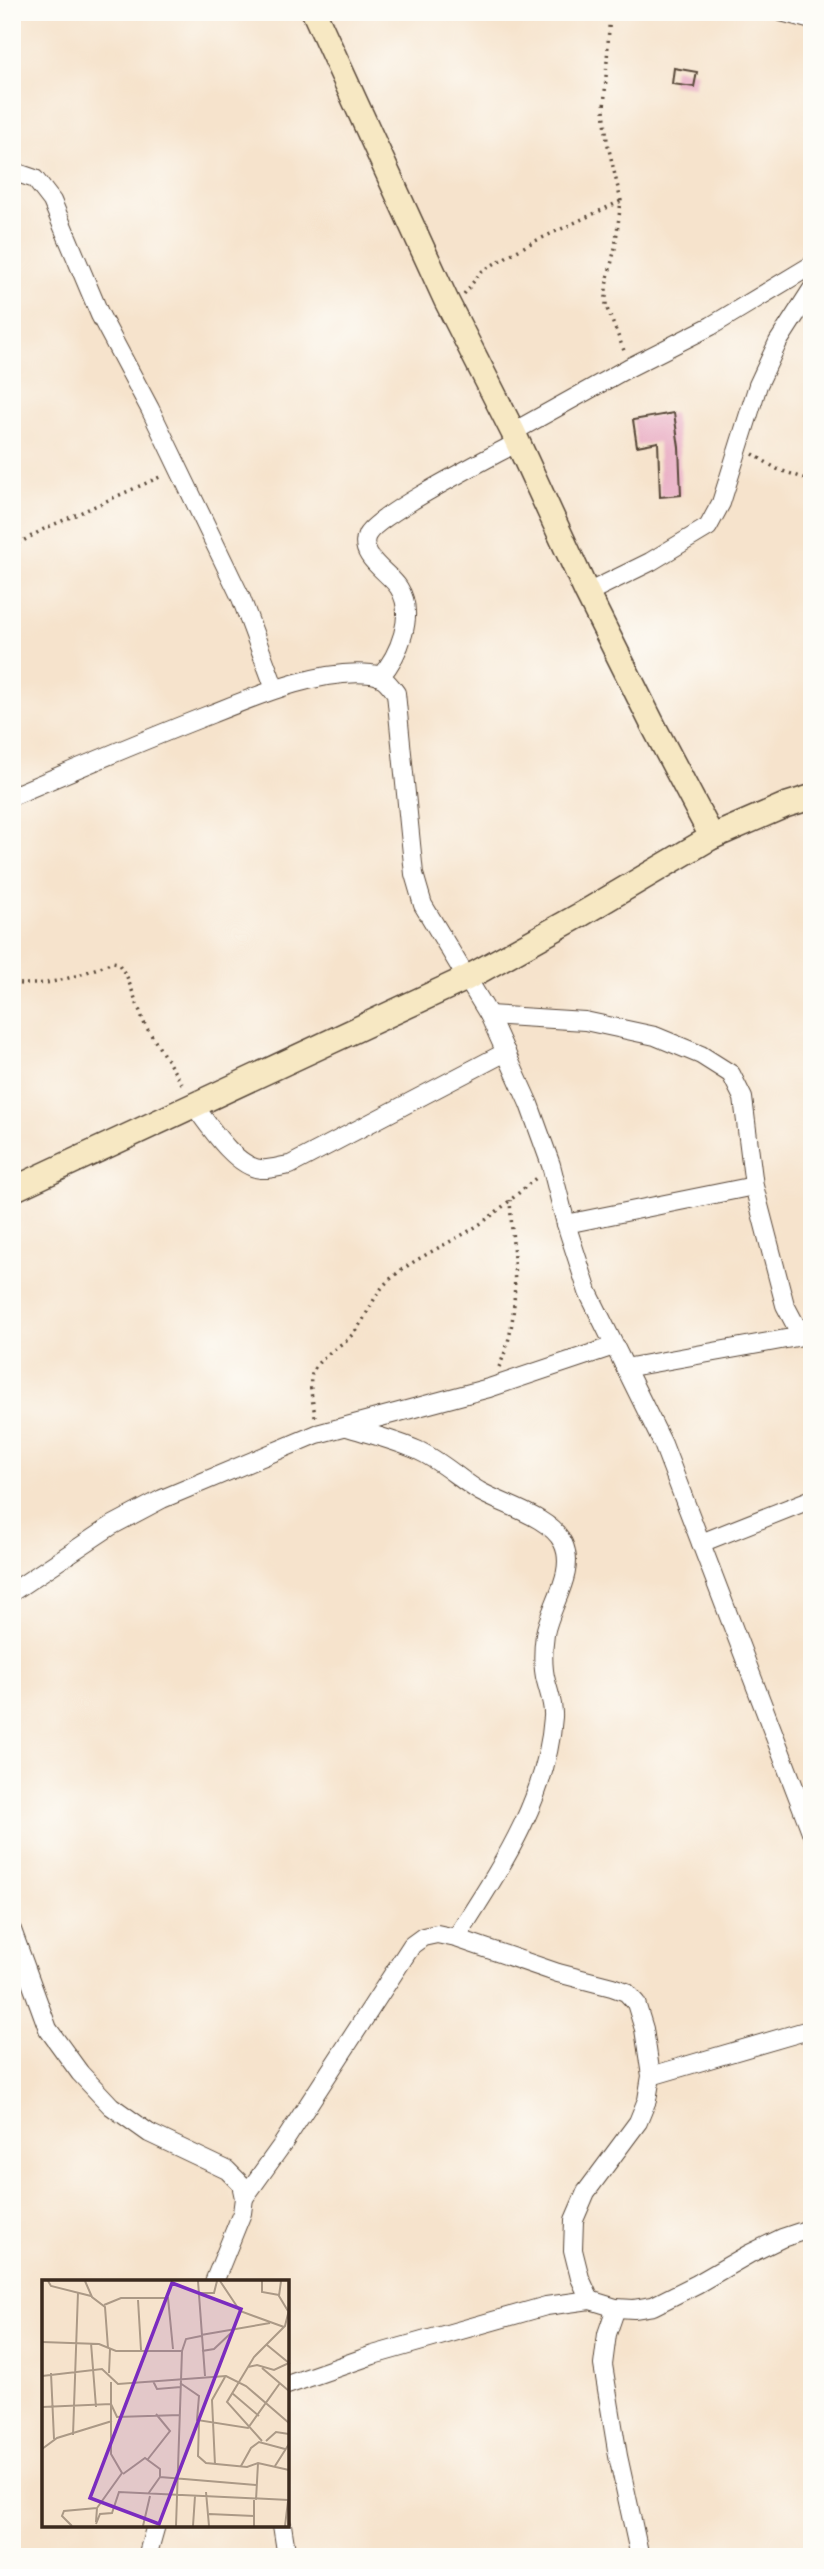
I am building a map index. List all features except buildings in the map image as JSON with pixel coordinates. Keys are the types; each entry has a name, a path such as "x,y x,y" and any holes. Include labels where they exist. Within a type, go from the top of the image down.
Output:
{"street":[{"path":"314,12 446,300 516,437 587,593 712,837"},
{"path":"781,12 812,20"},
{"path":"12,171 35,179 52,201 100,315 241,597 275,689"},
{"path":"380,677 395,659 401,643 404,608 398,586 372,560 366,541 368,535 386,518 516,437 628,369 711,326 812,265"},
{"path":"587,593 650,562 708,527 721,503 758,385 778,342 812,289"},
{"path":"12,796 106,755 275,689 334,675 371,674 380,677 396,693 407,820 414,874 420,895 435,927 489,1015 529,1104 551,1165 566,1224 588,1292 663,1444 812,1834"},
{"path":"12,1190 467,978 712,837 786,805 812,797"},
{"path":"489,1015 585,1021 654,1035 701,1055 731,1074 743,1098 754,1186 785,1305 795,1324 810,1335"},
{"path":"193,1104 210,1127 245,1164 262,1170 290,1165 506,1052"},
{"path":"566,1224 754,1186"},
{"path":"625,1368 810,1335"},
{"path":"12,1592 111,1526 162,1499 317,1434 489,1388 614,1346"},
{"path":"347,1427 418,1450 451,1469 479,1491 536,1519 553,1530 563,1543 568,1559 564,1585 550,1611 544,1643 545,1678 553,1712 552,1735 544,1766 528,1815 510,1852 456,1938"},
{"path":"701,1543 812,1499"},
{"path":"12,1930 48,2029 80,2073 111,2106 149,2133 227,2170 241,2184 244,2198 242,2213 215,2280"},
{"path":"244,2198 282,2145 412,1945 423,1937 437,1934 456,1938 558,1973 626,1992 636,2003 644,2029 651,2076 647,2099 638,2122 586,2192 574,2220 573,2250 580,2278 590,2300"},
{"path":"651,2076 812,2029"},
{"path":"289,2384 373,2355 546,2306 590,2300 616,2308 653,2306 749,2254 782,2238 812,2228"},
{"path":"616,2308 607,2334 603,2365 618,2456 640,2557"},
{"path":"147,2557 155,2527"},
{"path":"282,2527 288,2557"}],"path":[{"path":"610,12 604,108 607,141 621,201 615,248 606,286 606,306 623,345 628,369"},
{"path":"446,300 465,294 481,272 529,244 621,201"},
{"path":"740,445 777,469 812,481"},
{"path":"12,547 44,529 178,469"},
{"path":"12,983 46,984 113,962 118,963 123,967 145,1025 193,1104"},
{"path":"317,1434 312,1372 350,1337 386,1283 404,1269 480,1224 551,1165"},
{"path":"489,1388 504,1355 515,1299 510,1200"}]}
